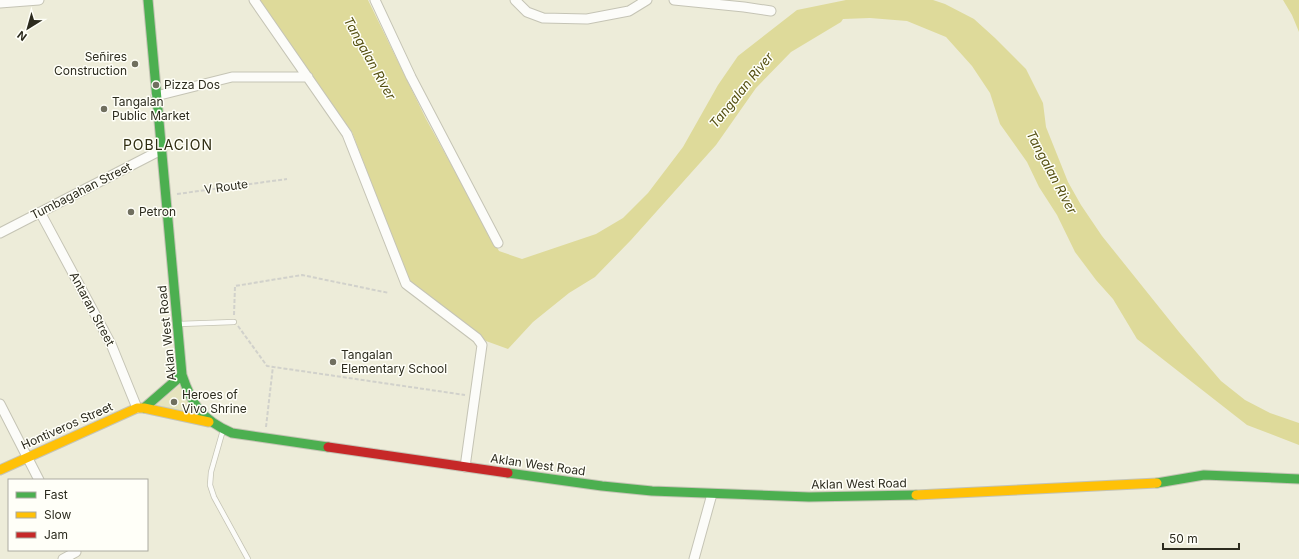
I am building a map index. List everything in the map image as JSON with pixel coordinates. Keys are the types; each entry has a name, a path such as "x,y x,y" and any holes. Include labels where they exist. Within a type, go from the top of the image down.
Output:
{"main road":[{"name":"Aklan West Road","path":"148,0 182,375 186,390 199,412 211,423 223,430 232,433 602,486 652,491 712,494 809,497 900,496 1159,483 1204,475 1299,480"},
{"name":"Hontiveros Street","path":"0,470 141,408 182,375"},
{"path":"141,408 211,423"}],"street":[{"path":"0,3 39,0"},
{"path":"254,0 347,134 406,284 477,338 482,345 465,467"},
{"path":"375,0 411,77 498,243"},
{"path":"515,0 527,12 543,18 587,19 629,11 647,0"},
{"path":"674,0 771,11"},
{"path":"156,96 232,77 308,77"},
{"name":"Tumbagahan Street","path":"0,233 161,150"},
{"name":"Antaran Street","path":"40,212 111,344 141,408"},
{"path":"0,404 38,479"},
{"path":"694,559 712,494"},
{"path":"63,559 77,554"}],"lane":[{"path":"177,324 234,322"},
{"path":"223,430 211,472 210,485 214,497 248,559"}],"path":[{"name":"V Route","path":"166,196 287,179"},
{"path":"389,293 302,274 235,286 234,322 267,366 474,397"},
{"path":"265,437 273,366"}],"shaded area":[{"path":"181,384 193,414 156,405"}],"water":[{"name":"Tangalan River","path":"259,0 368,0 426,119 499,251 522,259 596,234 623,218 648,193 683,147 718,85 738,56 797,10 846,0 933,0 945,4 974,19 1026,69 1043,103 1046,127 1068,182 1081,205 1102,236 1179,332 1221,381 1245,400 1270,413 1299,423 1299,445 1247,425 1137,339 1113,299 1096,280 1075,252 1057,215 1039,187 1027,162 1000,124 990,93 972,66 946,37 907,21 870,18 843,19 841,22 791,52 756,88 716,145 631,240 595,277 569,293 533,322 508,349 486,341 423,295 408,279 352,132 281,35"},
{"path":"1283,0 1299,0 1299,32 1292,15"}],"traffic: fast":[{"path":"148,0 182,375 186,386 194,403 206,417 213,423 232,433 328,447"},
{"path":"144,408 182,375"},
{"path":"508,473 602,486 652,491 809,497 916,495"},
{"path":"1157,483 1204,475 1299,479"}],"traffic: slow":[{"path":"0,470 137,408 144,408 209,422"},
{"path":"916,495 1157,483"}],"traffic: jam":[{"path":"328,447 508,473"}],"place":[{"name":"Señires Construction","path":"135,64"},
{"name":"Pizza Dos","path":"156,85"},
{"name":"Tangalan Public Market","path":"104,109"},
{"name":"Petron","path":"131,212"},
{"name":"Tangalan Elementary School","path":"333,362"},
{"name":"Heroes of Vivo Shrine","path":"174,402"}],"district":[{"name":"POBLACION","path":"168,145"}]}
